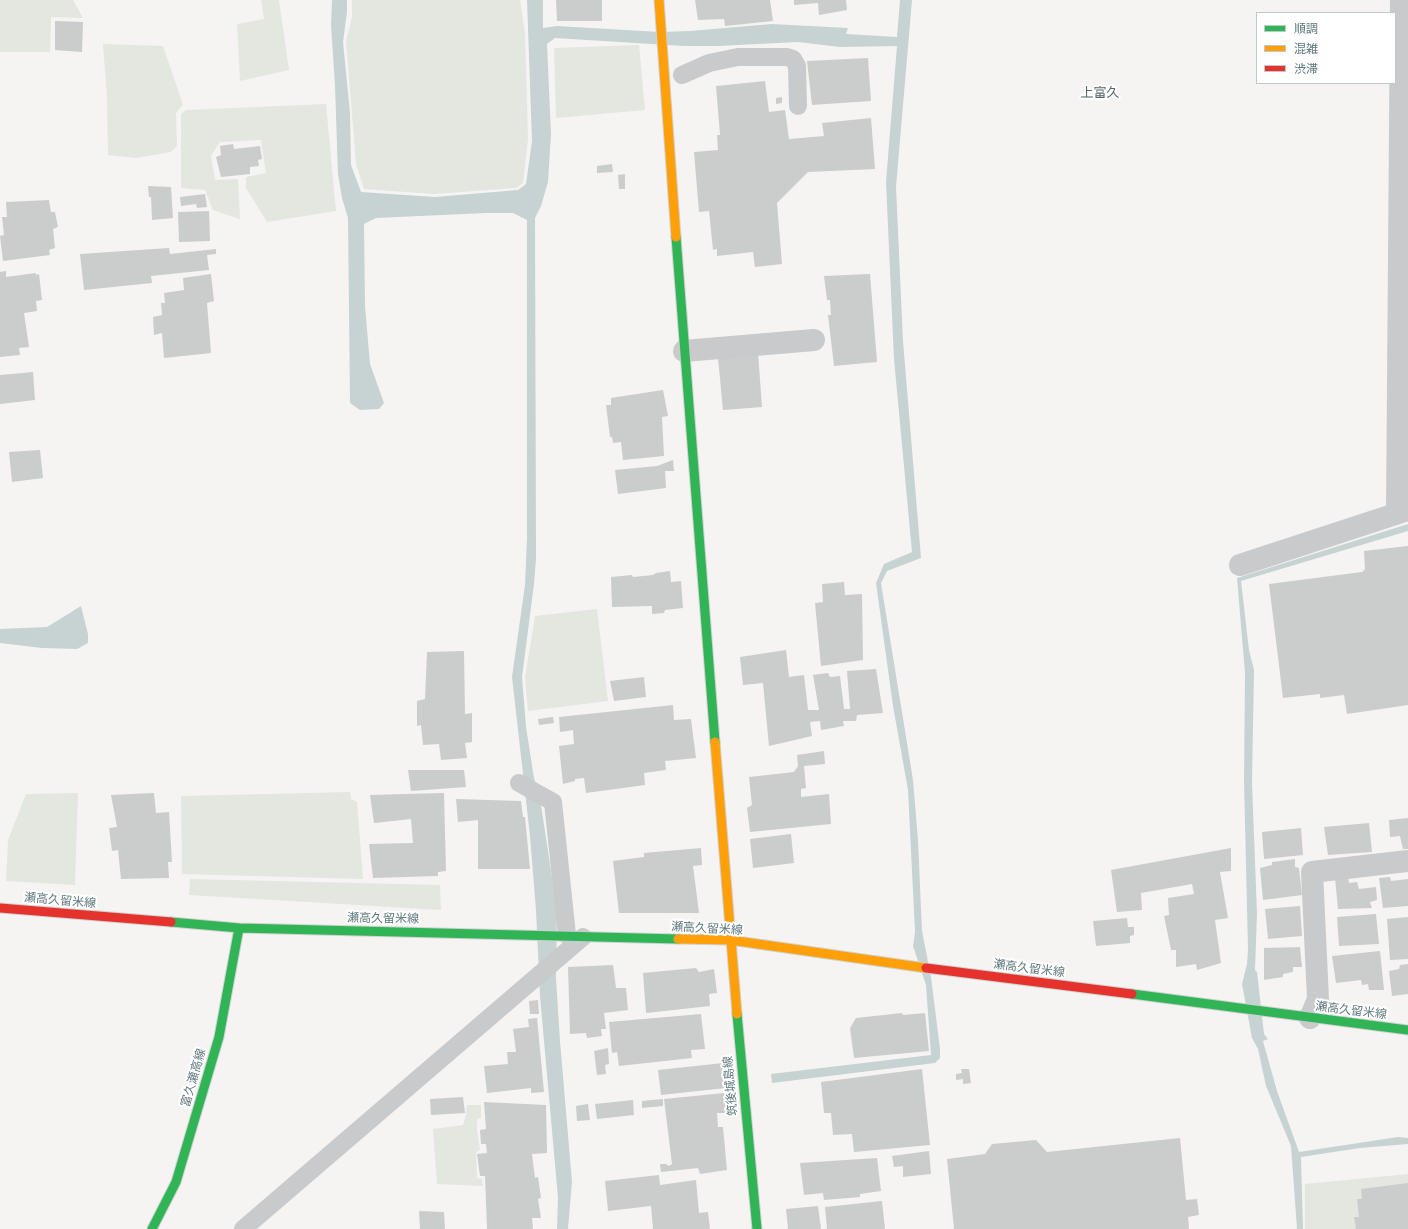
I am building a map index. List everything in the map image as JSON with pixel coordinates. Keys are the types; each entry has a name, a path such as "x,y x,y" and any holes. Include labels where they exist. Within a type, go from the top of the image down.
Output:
{"main road":[{"name":"筑後城島線","path":"659,0 684,351 730,940 757,1229"},
{"name":"瀬高久留米線","path":"0,908 239,928 730,940 929,968 1408,1030"},
{"name":"富久瀬高線","path":"152,1229 176,1182 219,1037 239,928"}],"street":[{"path":"1240,565 1402,512 1401,0"},
{"path":"684,351 814,340"},
{"path":"1310,1018 1318,999 1312,872 1408,862"}],"lane":[{"path":"682,75 709,63 738,57 787,57 793,59 797,66 798,106"},
{"path":"243,1229 575,936 553,802 519,783"}],"shaded area":[{"path":"0,0 73,0 83,18 51,17 50,52 0,52"},
{"path":"261,0 279,0 289,70 240,81 237,24 264,19"},
{"path":"332,0 347,0 343,42 350,113 351,165 361,192 435,197 518,190 526,184 532,141 527,0 543,0 543,28 557,26 660,32 772,24 848,28 846,34 897,37 900,0 912,0 896,187 903,341 921,558 887,571 881,583 913,780 918,840 922,931 931,977 940,1058 935,1063 772,1083 771,1074 931,1055 926,985 913,946 915,932 908,790 893,706 876,583 884,564 912,552 894,359 886,182 897,46 840,47 798,42 684,46 555,38 547,44 551,134 548,182 541,206 535,218 536,558 522,677 526,727 534,778 541,805 557,910 556,978 572,1182 568,1229 557,1229 558,1198 540,996 536,910 530,836 512,677 525,585 527,538 527,220 513,213 486,213 376,218 364,224 365,306 370,364 384,403 379,409 360,410 350,403 348,218 342,198 338,174 331,25"},
{"path":"352,0 520,0 525,33 528,139 523,183 516,188 434,194 364,189 356,164 346,41 352,17"},
{"path":"103,44 163,46 183,105 176,113 177,146 171,152 136,158 108,155 107,98"},
{"path":"639,45 645,110 556,118 554,48"},
{"path":"326,104 336,211 267,222 246,188 246,177 266,173 261,140 220,142 211,156 215,180 238,179 240,219 213,210 205,190 181,188 181,114 186,110"},
{"path":"1408,524 1408,531 1241,581 1249,650 1254,670 1252,783 1257,914 1255,970 1257,972 1264,1034 1268,1039 1263,1041 1277,1091 1299,1152 1398,1137 1408,1138 1408,1144 1360,1148 1301,1157 1303,1229 1297,1229 1291,1146 1266,1086 1258,1049 1252,1038 1242,984 1247,964 1248,950 1244,781 1245,673 1237,578"},
{"path":"81,606 88,634 88,643 77,649 42,648 0,643 0,629 47,627"},
{"path":"597,609 608,701 528,711 525,678 535,616"},
{"path":"350,792 351,799 357,802 363,879 182,874 181,796"},
{"path":"78,793 75,885 6,881 8,840 26,794"},
{"path":"190,879 440,885 441,910 189,895"},
{"path":"467,1105 481,1105 481,1118 477,1119 480,1150 476,1152 477,1178 482,1179 483,1186 437,1184 433,1129 463,1125"},
{"path":"1408,1174 1408,1229 1305,1229 1305,1184"}],"building":[{"path":"556,0 602,0 602,21 557,21"},
{"path":"695,0 770,0 773,21 725,26 724,19 698,20"},
{"path":"794,0 846,0 847,10 819,15 818,3 794,5"},
{"path":"55,21 83,22 82,52 55,50"},
{"path":"868,58 871,101 812,105 807,61"},
{"path":"765,81 769,112 785,110 789,139 824,136 822,123 871,118 875,169 808,172 777,203 782,264 755,267 753,252 717,256 717,249 713,250 709,211 699,212 694,152 718,150 717,135 720,135 716,86"},
{"path":"782,97 782,103 776,104 776,98"},
{"path":"233,144 234,149 260,146 262,159 258,160 259,166 250,167 250,174 221,177 216,157 221,155 220,146"},
{"path":"612,164 613,172 597,173 597,166"},
{"path":"625,174 625,189 619,189 618,175"},
{"path":"148,186 171,187 173,218 152,220 151,197 149,197"},
{"path":"205,194 207,207 197,208 196,204 181,206 180,197"},
{"path":"49,200 51,212 55,212 58,227 53,229 55,248 49,250 50,255 3,261 0,236 4,235 2,217 7,217 6,202"},
{"path":"209,211 210,241 179,242 178,212"},
{"path":"169,248 170,254 216,249 216,254 207,255 209,270 151,276 152,283 84,290 80,254"},
{"path":"6,271 6,277 36,273 36,275 39,274 42,300 36,301 37,311 24,313 29,347 19,348 20,355 0,357 0,272"},
{"path":"211,274 214,301 207,303 211,353 164,358 162,333 154,335 153,317 162,315 161,303 165,303 164,293 184,290 183,278"},
{"path":"870,274 877,362 834,366 828,315 831,315 830,300 827,300 824,276"},
{"path":"758,353 762,407 723,410 718,358"},
{"path":"33,372 35,400 0,404 0,375"},
{"path":"663,390 668,416 662,417 664,456 623,460 621,442 613,443 612,437 610,437 606,405 611,405 611,398"},
{"path":"40,450 43,478 12,482 9,452"},
{"path":"673,460 674,471 665,471 666,488 618,494 615,470 657,466"},
{"path":"1408,546 1408,705 1347,714 1344,695 1320,698 1320,694 1283,698 1269,584 1362,572 1365,569 1364,551"},
{"path":"670,571 671,582 681,581 683,608 665,610 664,613 652,614 652,606 612,607 611,577 653,575 656,573"},
{"path":"844,582 845,595 862,594 863,660 821,666 815,603 823,602 822,584"},
{"path":"786,650 789,677 804,675 808,710 819,710 813,675 828,673 830,677 840,676 844,709 850,709 847,671 876,669 883,713 857,715 856,721 843,721 844,726 821,730 820,721 810,722 812,736 769,746 763,683 743,685 740,657"},
{"path":"464,651 465,714 472,713 472,742 465,743 467,758 441,760 439,744 423,745 421,725 417,726 417,701 425,699 427,652"},
{"path":"644,677 646,697 614,701 610,681"},
{"path":"673,705 674,720 691,719 696,758 665,761 666,770 644,773 645,785 586,793 584,778 575,779 575,781 563,784 559,746 574,744 573,730 560,732 559,717"},
{"path":"553,717 554,723 539,725 538,719"},
{"path":"824,751 825,764 804,766 806,788 801,789 801,797 829,794 831,824 750,832 747,808 752,805 749,777 794,772 798,766 797,755"},
{"path":"408,770 464,770 466,787 411,791"},
{"path":"154,793 156,813 169,812 172,862 168,862 169,878 121,879 118,850 112,851 109,828 117,827 111,795"},
{"path":"444,793 446,871 438,872 438,876 373,878 369,844 413,843 411,819 374,823 370,795"},
{"path":"456,799 521,801 523,817 525,817 530,869 478,869 478,820 458,822"},
{"path":"1408,818 1408,849 1403,849 1400,836 1390,837 1389,820"},
{"path":"1369,823 1372,852 1328,855 1324,827"},
{"path":"1301,828 1303,855 1264,859 1262,832"},
{"path":"791,834 794,863 753,868 750,839"},
{"path":"701,848 702,865 693,866 699,913 619,913 613,861 644,857 644,853"},
{"path":"1231,848 1231,871 1220,872 1228,918 1215,920 1221,963 1197,970 1196,964 1176,967 1176,950 1171,950 1164,916 1169,915 1168,898 1194,894 1192,884 1141,893 1142,910 1117,912 1111,870"},
{"path":"1295,859 1295,867 1299,868 1302,895 1263,900 1260,868 1272,865 1272,862"},
{"path":"1348,876 1349,883 1357,882 1359,889 1376,887 1377,900 1370,902 1372,908 1338,909 1335,878"},
{"path":"1390,877 1391,881 1408,879 1408,906 1383,908 1379,878"},
{"path":"1300,906 1302,936 1268,939 1265,909"},
{"path":"1376,914 1379,944 1339,946 1337,917"},
{"path":"1408,917 1408,959 1390,960 1387,919"},
{"path":"1127,918 1128,927 1134,927 1134,935 1130,936 1130,943 1096,946 1093,921"},
{"path":"1300,947 1302,967 1293,967 1293,972 1283,974 1283,977 1264,980 1264,948"},
{"path":"1380,951 1384,990 1369,990 1368,984 1362,985 1361,980 1336,983 1332,956"},
{"path":"1408,964 1408,994 1392,996 1389,971 1399,969 1400,965"},
{"path":"613,965 616,988 626,988 628,1010 604,1013 606,1029 601,1029 602,1036 587,1038 586,1033 570,1034 568,967"},
{"path":"696,968 699,972 714,969 717,993 709,994 710,1006 646,1013 643,973"},
{"path":"538,1000 539,1014 530,1014 529,1001"},
{"path":"902,1013 903,1015 925,1013 929,1051 854,1058 850,1028 856,1018"},
{"path":"701,1014 705,1049 691,1050 692,1058 619,1066 617,1052 612,1053 609,1022"},
{"path":"537,1018 544,1092 531,1093 531,1088 487,1093 484,1066 508,1064 507,1052 516,1052 513,1029 529,1027 528,1019"},
{"path":"608,1048 609,1064 605,1065 606,1074 597,1075 594,1051"},
{"path":"723,1063 726,1088 661,1095 658,1070"},
{"path":"922,1069 930,1145 854,1152 852,1134 833,1135 831,1113 824,1113 821,1082"},
{"path":"961,1069 969,1069 971,1083 963,1084 963,1079 956,1080 956,1074 962,1073"},
{"path":"724,1093 726,1113 717,1113 718,1127 723,1127 727,1170 700,1174 698,1168 661,1172 660,1164 666,1164 669,1166 672,1164 664,1099"},
{"path":"463,1097 465,1113 431,1115 430,1099"},
{"path":"663,1099 663,1106 642,1108 642,1101"},
{"path":"633,1100 634,1115 597,1119 595,1104"},
{"path":"484,1102 546,1105 547,1153 532,1154 535,1178 538,1177 541,1198 538,1199 541,1218 532,1218 533,1229 487,1229 485,1176 480,1176 477,1154 487,1153 486,1144 481,1144 480,1130 486,1129"},
{"path":"588,1104 590,1120 577,1121 576,1106"},
{"path":"1180,1138 1186,1200 1197,1199 1199,1215 1188,1217 1189,1229 954,1229 947,1159 985,1154 992,1144 1036,1140 1047,1152"},
{"path":"929,1151 931,1174 903,1177 903,1166 894,1167 892,1156"},
{"path":"877,1158 881,1191 860,1194 860,1197 824,1200 823,1193 804,1195 800,1163"},
{"path":"659,1175 660,1185 696,1180 699,1213 708,1212 710,1229 653,1229 651,1206 608,1211 605,1181"},
{"path":"1408,1183 1408,1229 1356,1229 1354,1217 1359,1217 1357,1199 1362,1199 1361,1189"},
{"path":"882,1201 885,1229 827,1229 825,1207"},
{"path":"818,1206 821,1229 788,1229 786,1209"},
{"path":"419,1211 444,1212 445,1229 420,1229"}],"traffic: fast":[{"path":"676,237 715,742"},
{"path":"171,922 239,928 678,939"},
{"path":"152,1229 176,1182 219,1037 239,928"},
{"path":"1132,994 1408,1030"},
{"path":"737,1014 757,1229"}],"traffic: slow":[{"path":"659,0 676,237"},
{"path":"715,742 737,1014"},
{"path":"678,939 730,940 926,968"}],"traffic: jam":[{"path":"0,908 171,922"},
{"path":"926,968 1132,994"}],"district":[{"name":"上富久","path":"1100,94"}]}
